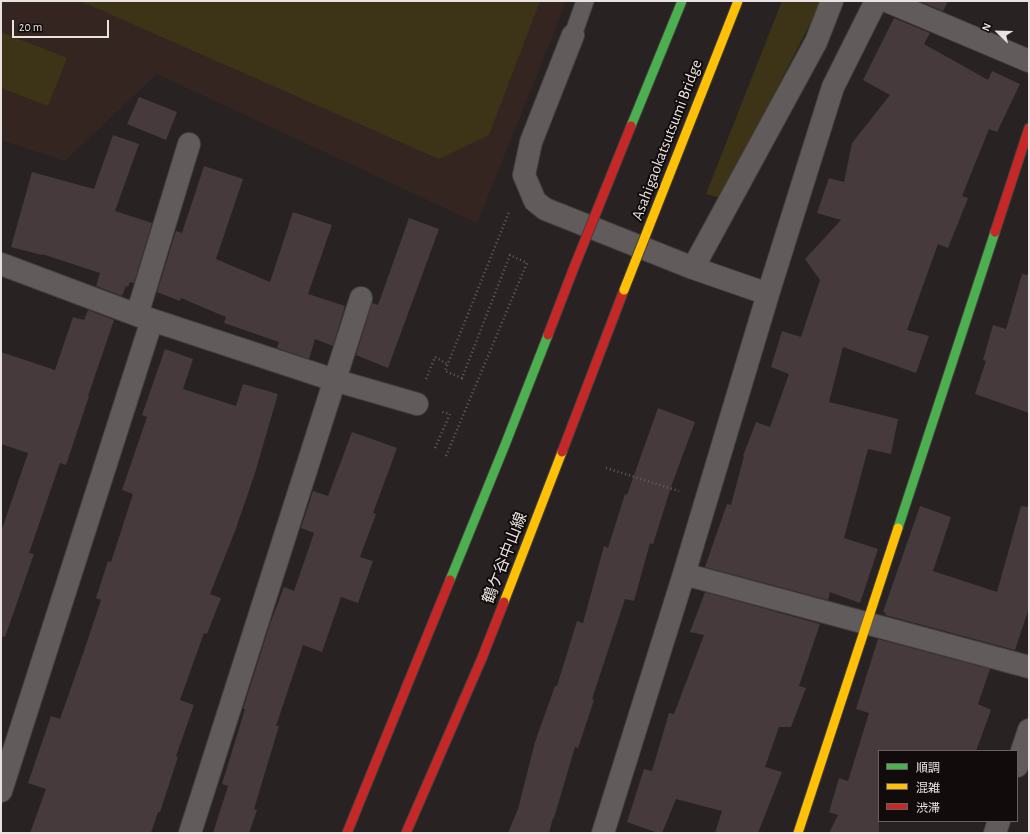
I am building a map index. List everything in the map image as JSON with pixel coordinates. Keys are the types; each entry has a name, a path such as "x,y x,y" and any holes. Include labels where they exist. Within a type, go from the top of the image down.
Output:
{"street":[{"path":"347,833 499,459 573,270 682,1"},
{"name":"Asahigaokatsutsumi Bridge","path":"624,290 738,1"},
{"path":"693,268 816,42 832,1"},
{"path":"603,833 833,87 876,1"},
{"path":"887,1 1029,61"},
{"path":"573,35 531,142 524,175 535,201 546,210 693,268 768,294"},
{"path":"798,833 1029,128"},
{"path":"1,791 145,318 189,144"},
{"path":"1,264 145,318 334,380 420,394"},
{"name":"鶴ケ谷中山線","path":"406,833 482,658 624,290"},
{"path":"190,833 361,298"},
{"path":"684,574 1029,667"},
{"path":"1018,763 1029,730"},
{"path":"995,833 999,822"}],"lane":[{"path":"573,35 585,1"}],"path":[{"path":"446,456 527,263 510,255 462,378 445,371 525,173"},
{"path":"420,394 435,357 447,364"},
{"path":"435,448 446,422"},
{"path":"606,468 706,500"}],"shaded area":[{"path":"1,1 565,1 556,28 477,223 157,74 65,161 1,140"},
{"path":"80,1 540,1 489,135 439,159"},
{"path":"782,1 820,1 814,16 721,198 706,194"},
{"path":"1,32 67,58 48,106 1,88"}],"building":[{"path":"919,1 948,1 943,11"},
{"path":"894,18 930,33 924,44 988,80 992,71 1020,84 997,132 989,129 962,196 968,198 948,248 938,244 907,330 929,336 916,373 843,347 829,402 898,419 891,454 868,449 844,538 878,549 860,603 830,592 828,600 705,567 727,504 731,505 743,456 756,422 770,427 789,374 771,367 782,331 801,337 820,280 805,259 841,220 817,213 829,178 844,182 852,143 890,95 863,80"},
{"path":"139,97 177,112 166,140 127,124"},
{"path":"113,135 139,144 115,211 152,223 134,283 130,282 128,287 126,286 122,296 96,286 100,273 42,254 11,247 32,172 94,189"},
{"path":"204,166 243,179 216,259 270,282 293,212 332,225 308,294 345,306 333,346 315,339 309,359 277,348 279,342 224,323 226,317 181,298 180,301 157,292 176,231 182,233"},
{"path":"409,218 439,229 388,368 356,355 372,303 378,305"},
{"path":"1022,274 1029,275 1029,413 975,394 986,361 983,360 993,325 1006,329"},
{"path":"88,310 114,320 66,465 60,463 29,553 34,554 5,637 1,636 1,532 28,453 1,444 1,352 55,370 73,317 84,320"},
{"path":"165,349 193,359 183,389 236,406 243,384 278,394 255,473 235,531 210,594 221,598 207,634 204,633 180,700 194,705 176,756 178,757 160,812 158,812 151,833 30,833 46,789 28,783 51,716 60,719 101,600 96,598 108,561 111,562 133,494 122,490 147,417 142,415"},
{"path":"658,408 695,422 672,484 653,544 650,543 634,601 625,599 592,699 594,700 578,748 575,747 549,833 508,833 518,809 535,742 555,686 557,686 577,621 583,623 604,546 608,548 625,494 627,495"},
{"path":"352,432 397,448 373,513 376,514 360,557 373,561 358,603 341,597 322,652 303,645 276,726 279,726 254,809 257,810 249,833 213,833 228,786 222,784 245,709 243,709 270,624 284,587 294,591 314,533 301,528 313,491 328,496"},
{"path":"920,506 951,517 933,571 997,592 1021,506 1029,507 1029,608 1015,650 885,615 886,613 883,612"},
{"path":"705,592 820,624 799,686 806,688 791,727 779,727 765,767 782,772 758,833 715,833 722,811 676,799 662,833 627,822 644,769 652,771 669,713 674,714 704,635 690,632"},
{"path":"878,639 990,669 978,704 991,710 976,750 878,750 879,833 829,833 838,815 829,812 839,778 848,781 869,713 856,709"}],"traffic: fast":[{"path":"631,126 682,1"},
{"path":"898,528 995,232"},
{"path":"450,580 548,335"}],"traffic: slow":[{"path":"624,290 738,1"},
{"path":"504,602 562,452"},
{"path":"798,833 898,528"}],"traffic: jam":[{"path":"573,270 631,126"},
{"path":"995,232 1029,128"},
{"path":"548,335 573,270"},
{"path":"562,452 624,290"},
{"path":"347,833 450,580"},
{"path":"406,833 482,658 504,602"}]}
